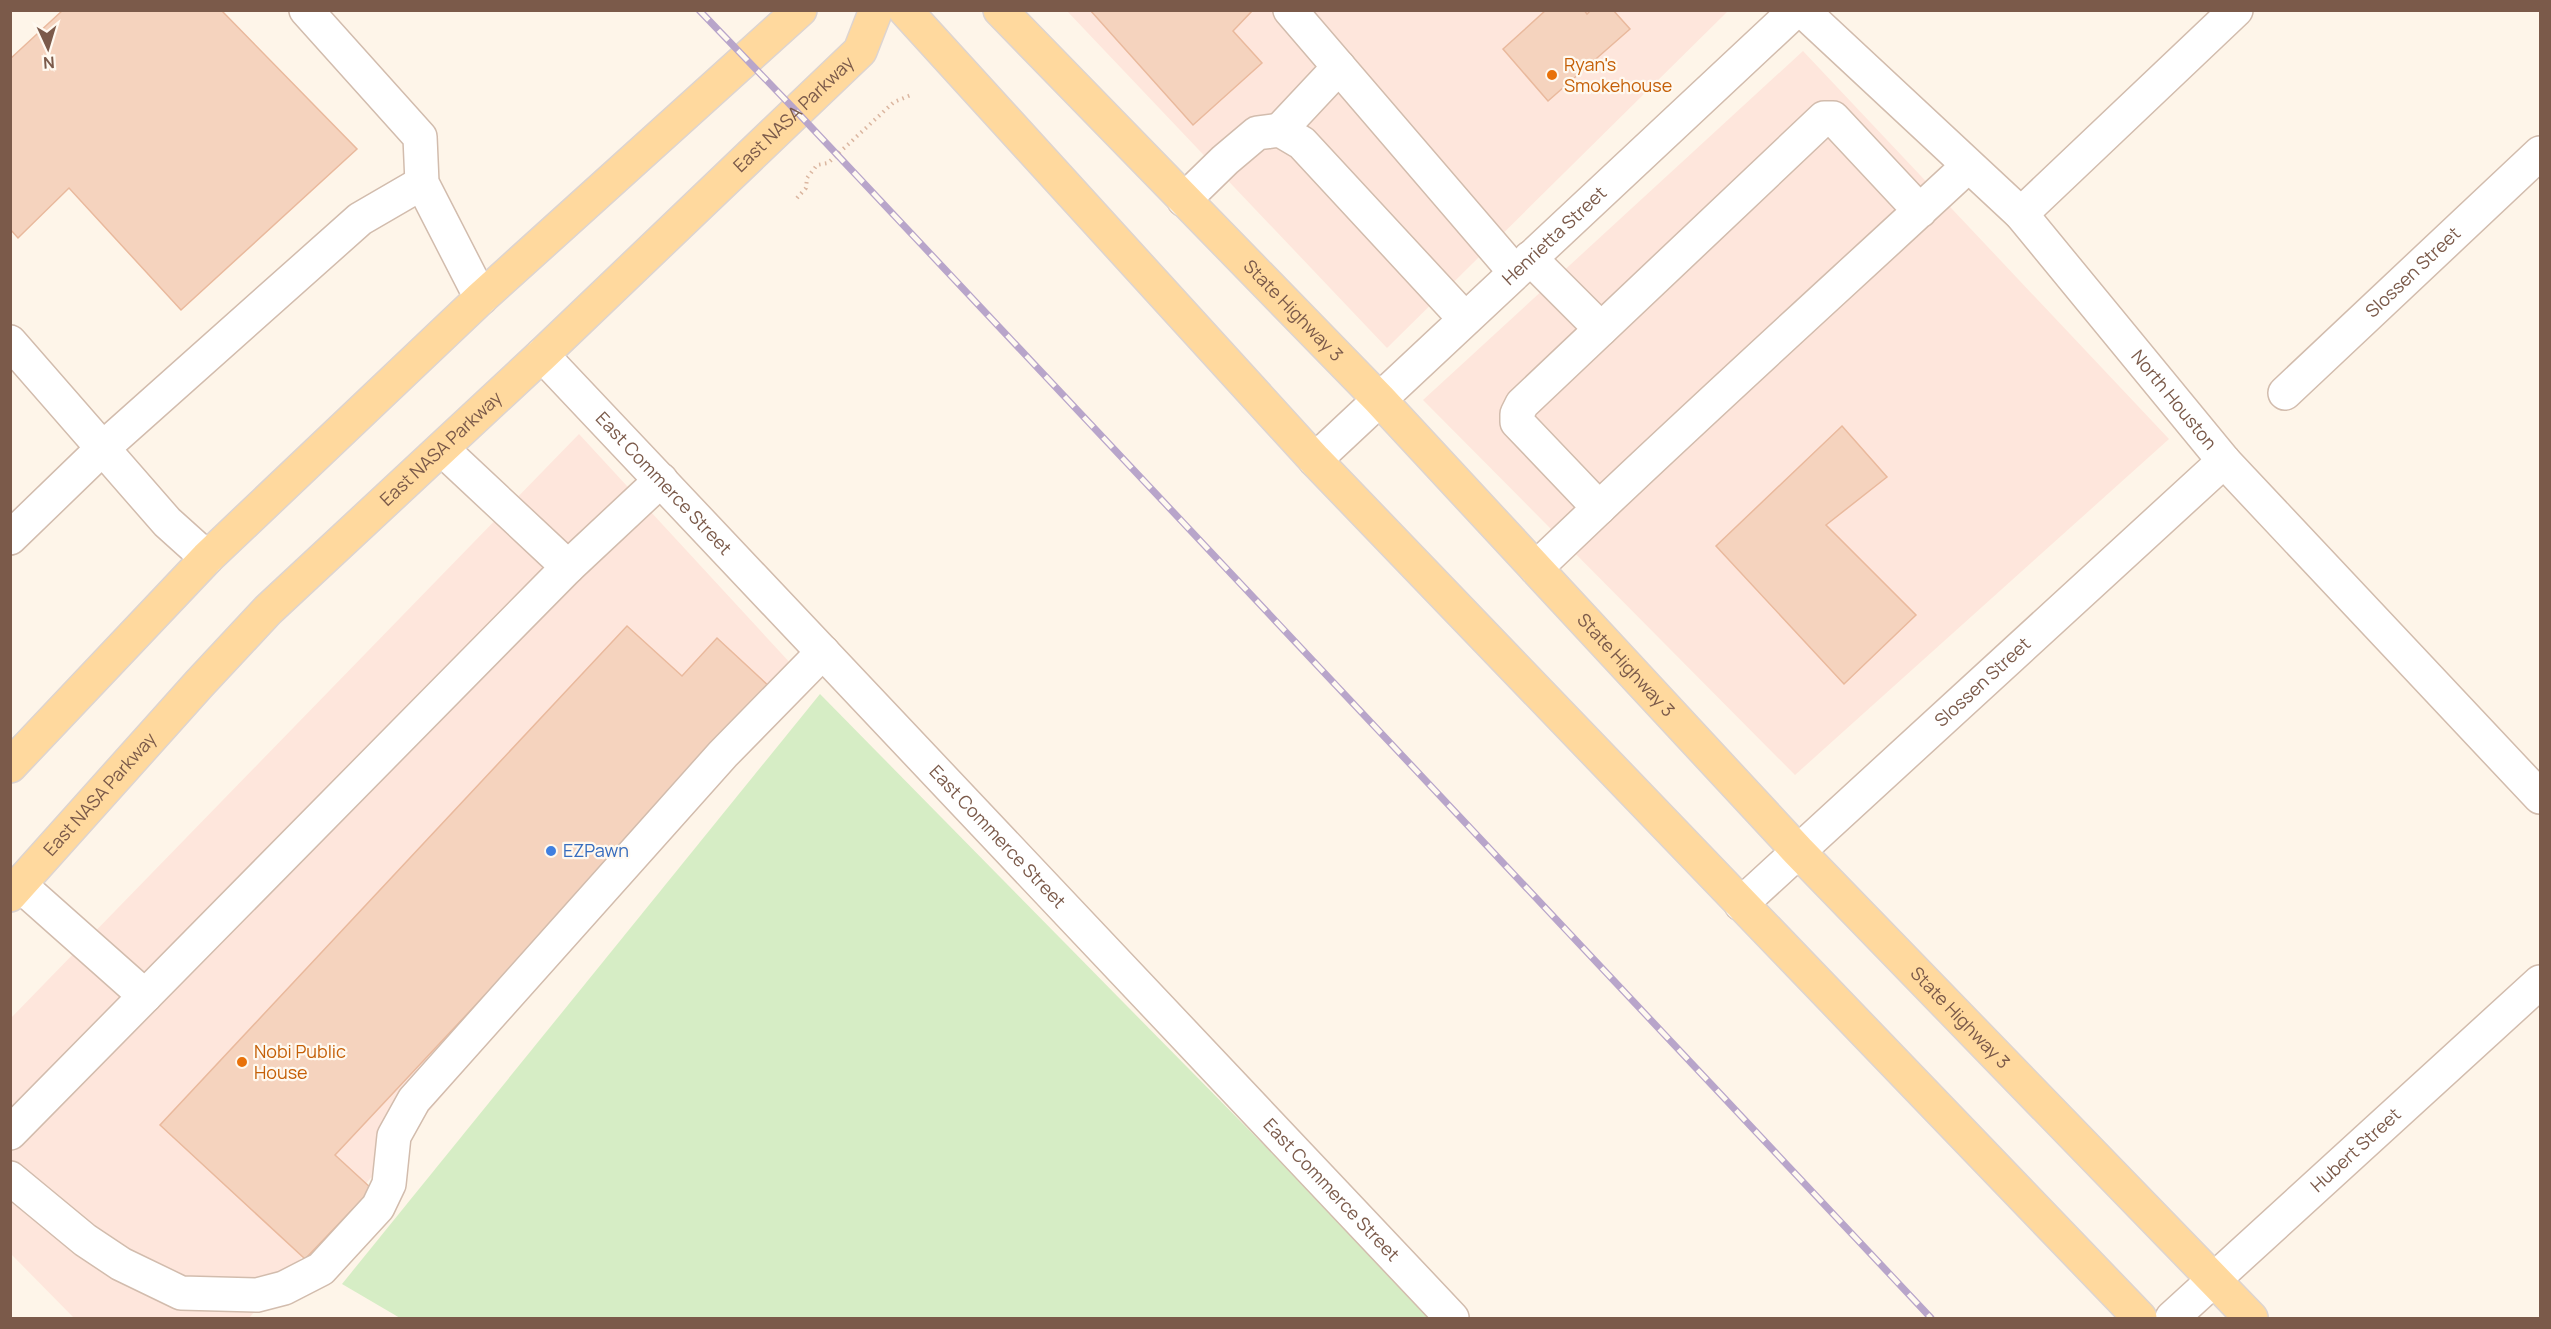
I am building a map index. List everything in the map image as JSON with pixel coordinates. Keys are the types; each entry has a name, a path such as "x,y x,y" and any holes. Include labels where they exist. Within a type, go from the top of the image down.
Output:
{"main road":[{"path":"10,766 207,558 481,298 800,10"},
{"name":"East NASA Parkway","path":"15,890 268,610 542,355 860,51 876,10"},
{"path":"905,10 1315,460 2139,1318"},
{"name":"State Highway 3","path":"1000,10 1379,399 1798,851 2251,1318"}],"street":[{"path":"306,10 420,136 422,183 481,298"},
{"path":"1290,10 1339,67 1523,265 1601,329"},
{"name":"Henrietta Street","path":"1315,460 1796,10"},
{"name":"North Houston","path":"1803,10 2021,214 2224,460 2541,797"},
{"path":"2021,214 2236,10"},
{"path":"1280,130 1339,67"},
{"path":"1599,508 1517,422 1517,414 1522,404 1824,118 1833,118 1920,211"},
{"path":"1184,200 1257,133 1280,130 1302,142 1465,319"},
{"name":"Slossen Street","path":"2285,393 2541,153"},
{"path":"1536,568 1968,166"},
{"path":"10,538 103,448 360,219 422,183"},
{"path":"10,342 167,522 207,558"},
{"name":"East Commerce Street","path":"542,355 1452,1318"},
{"path":"442,448 568,567"},
{"name":"Slossen Street","path":"1741,904 2224,460"},
{"path":"10,1133 568,567 661,480"},
{"path":"10,1178 86,1240 121,1264 181,1293 257,1295 284,1288 321,1269 378,1206 389,1184 394,1136 414,1100 723,754 823,652"},
{"path":"15,890 146,996"},
{"name":"Hubert Street","path":"2172,1318 2541,982"}],"path":[{"path":"797,198 806,188 807,178 817,165 828,163 894,102 911,95"}],"shaded area":[{"path":"1067,11 1728,11 1387,348"},
{"path":"1803,51 2169,439 1795,775 1423,400"},
{"path":"579,434 805,679 249,1318 74,1318 11,1254 10,1019"}],"green space":[{"path":"820,694 1434,1318 400,1318 342,1284"}],"building":[{"path":"63,10 221,10 357,149 181,310 69,188 18,238 10,229 10,59"},
{"path":"1090,10 1253,10 1233,31 1262,63 1193,125"},
{"name":"Ryan's Smokehouse","path":"1546,10 1584,10 1587,14 1591,10 1613,10 1630,29 1548,101 1503,49"},
{"path":"1842,426 1887,477 1826,525 1916,615 1844,684 1716,546"},
{"path":"627,626 682,676 717,638 772,689 335,1155 372,1189 305,1259 160,1125"}],"railway":[{"path":"699,10 1931,1318"}],"place":[{"name":"Ryan's Smokehouse","path":"1552,75"},
{"name":"EZPawn","path":"551,851"},
{"name":"Nobi Public House","path":"242,1062"}]}
